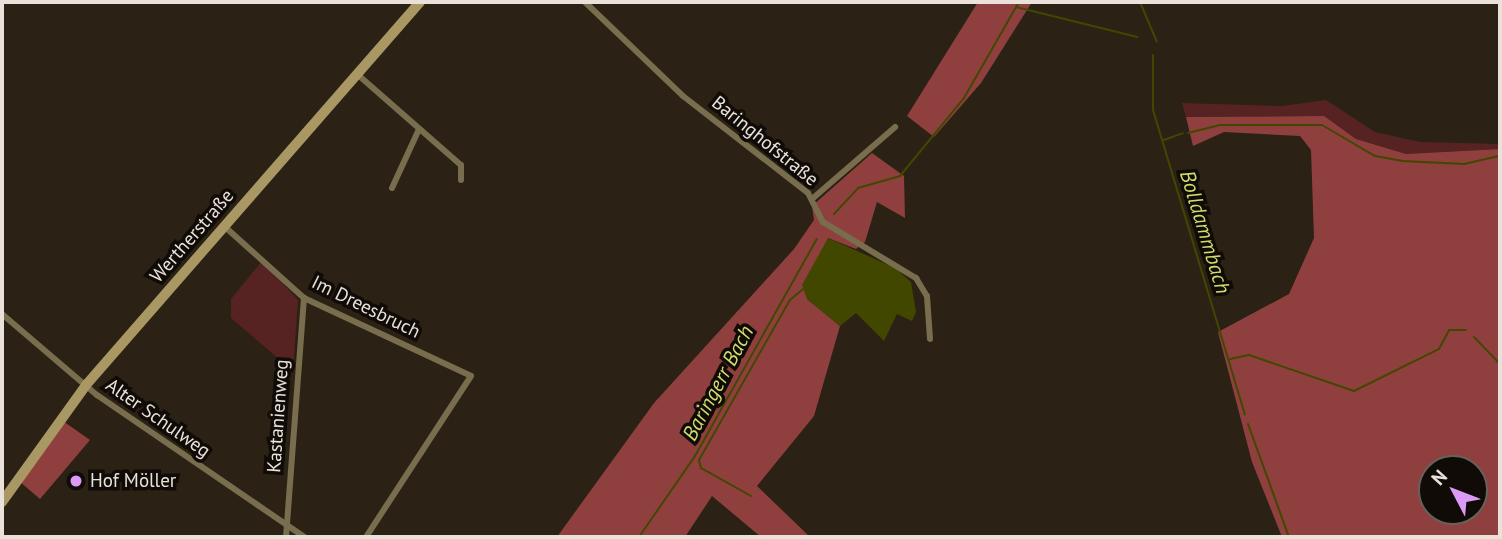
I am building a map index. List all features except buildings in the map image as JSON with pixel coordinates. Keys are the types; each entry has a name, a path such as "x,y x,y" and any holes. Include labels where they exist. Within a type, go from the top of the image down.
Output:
{"main road":[{"name":"Wertherstraße","path":"2,502 86,386 420,2"}],"street":[{"name":"Baringhofstraße","path":"585,2 683,96 812,199 823,222 903,266 927,296 930,339"},
{"path":"357,74 461,164 461,180"},
{"path":"812,199 895,127"},
{"path":"392,188 419,129"},
{"name":"Im Dreesbruch","path":"224,226 304,298 471,376 366,537"},
{"name":"Kastanienweg","path":"286,537 304,298"},
{"name":"Alter Schulweg","path":"2,314 86,386 286,529 304,537"}],"shaded area":[{"path":"978,2 1032,2 981,83 934,137 907,116"},
{"path":"1326,100 1375,132 1420,142 1500,144 1500,149 1406,154 1356,139 1324,116 1186,117 1182,103 1282,106"},
{"path":"1324,116 1356,139 1406,154 1500,149 1500,537 1282,537 1252,462 1218,332 1289,294 1314,238 1311,150 1300,136 1224,132 1193,146 1186,117"},
{"path":"872,153 904,176 905,218 877,202 865,242 856,249 828,238 807,299 840,326 814,416 757,486 810,537 761,537 712,496 685,537 557,537 654,403 794,249 814,220 812,206"},
{"path":"828,238 895,268 911,282 916,312 912,321 897,314 884,341 856,313 840,326 807,299 802,285"},
{"path":"262,261 298,300 293,371 231,318 231,299"},
{"path":"63,421 90,440 40,499 19,481"}],"waterway":[{"path":"834,214 858,188 900,176 964,98 1019,2"},
{"name":"Bolldammbach","path":"1140,2 1157,42"},
{"name":"Bolldammbach","path":"1016,7 1137,37"},
{"name":"Bolldammbach","path":"1153,55 1153,110 1245,414"},
{"path":"1188,133 1219,125 1322,125 1375,156 1402,161 1464,164 1500,156"},
{"path":"1164,140 1183,133"},
{"name":"Baringerr Bach","path":"639,537 695,456 817,239"},
{"path":"751,496 701,468 699,460 790,300 803,289"},
{"path":"1230,359 1249,355 1354,391 1439,349 1449,330 1466,330"},
{"path":"1474,337 1500,364"},
{"name":"Bolldammbach","path":"1248,424 1289,537"}],"place":[{"name":"Hof Möller","path":"76,481"}]}
